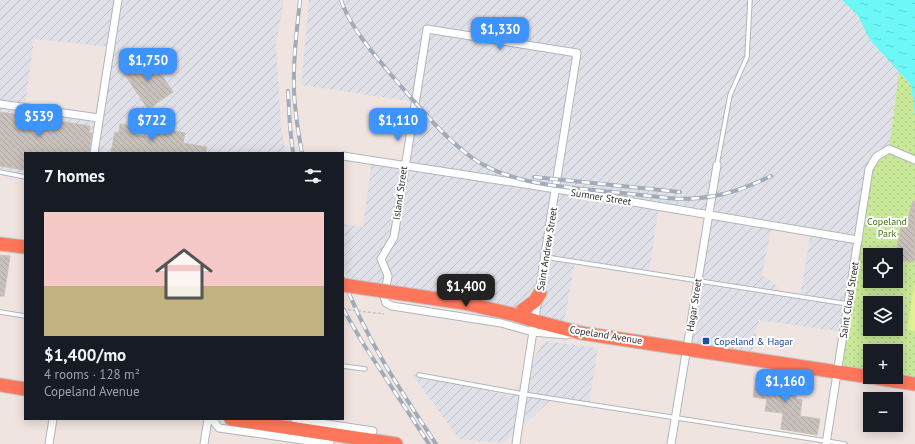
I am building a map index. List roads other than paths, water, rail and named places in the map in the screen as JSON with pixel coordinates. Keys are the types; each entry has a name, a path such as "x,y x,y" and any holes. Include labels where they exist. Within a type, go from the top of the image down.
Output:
{"highway":[{"path":"0,244 24,247"},
{"name":"Copeland Avenue","path":"344,285 464,303 516,315 534,327 687,348 863,376"},
{"path":"516,315 535,301 540,293"},
{"name":"Copeland Avenue","path":"903,382 915,384"},
{"path":"0,385 24,389"},
{"path":"238,420 396,444"}],"street":[{"path":"94,152 118,0"},
{"name":"Island Street","path":"534,327 388,305 384,297 388,276 381,259 394,237 404,165 427,29 577,53"},
{"name":"Saint Andrew Street","path":"516,444 577,53"},
{"path":"0,104 99,118"},
{"name":"Saint Cloud Street","path":"827,442 869,169 876,157 889,149 915,160"},
{"name":"Sumner Street","path":"344,156 556,189 858,240"},
{"name":"Hagar Street","path":"671,444 717,165"},
{"path":"49,444 53,420"},
{"path":"204,444 208,420"},
{"path":"213,420 219,428 330,444"},
{"path":"302,420 373,431"}],"lane":[{"path":"717,165 730,95 748,58 750,0"},
{"path":"0,172 24,176"},
{"path":"545,257 671,275 698,281 848,304"},
{"path":"0,312 24,316"},
{"path":"344,366 365,369"},
{"path":"420,376 523,394 845,444"}],"water":[{"path":"842,0 915,0 915,116 911,85 870,40 858,16"}],"railway":[{"path":"300,0 294,64 294,95 295,112 302,152"},
{"path":"341,0 351,22 374,55 427,116 471,157 482,164 508,176 536,183 579,189 678,199 703,198 726,194 771,176"},
{"path":"288,91 293,152"},
{"path":"534,177 680,192"},
{"path":"344,280 373,343 397,384 436,444"},
{"path":"344,311 364,345 429,444"}],"place":[{"name":"Copeland & Hagar","path":"706,341"}],"park label":[{"name":"Copeland Park","path":"887,226"}]}
